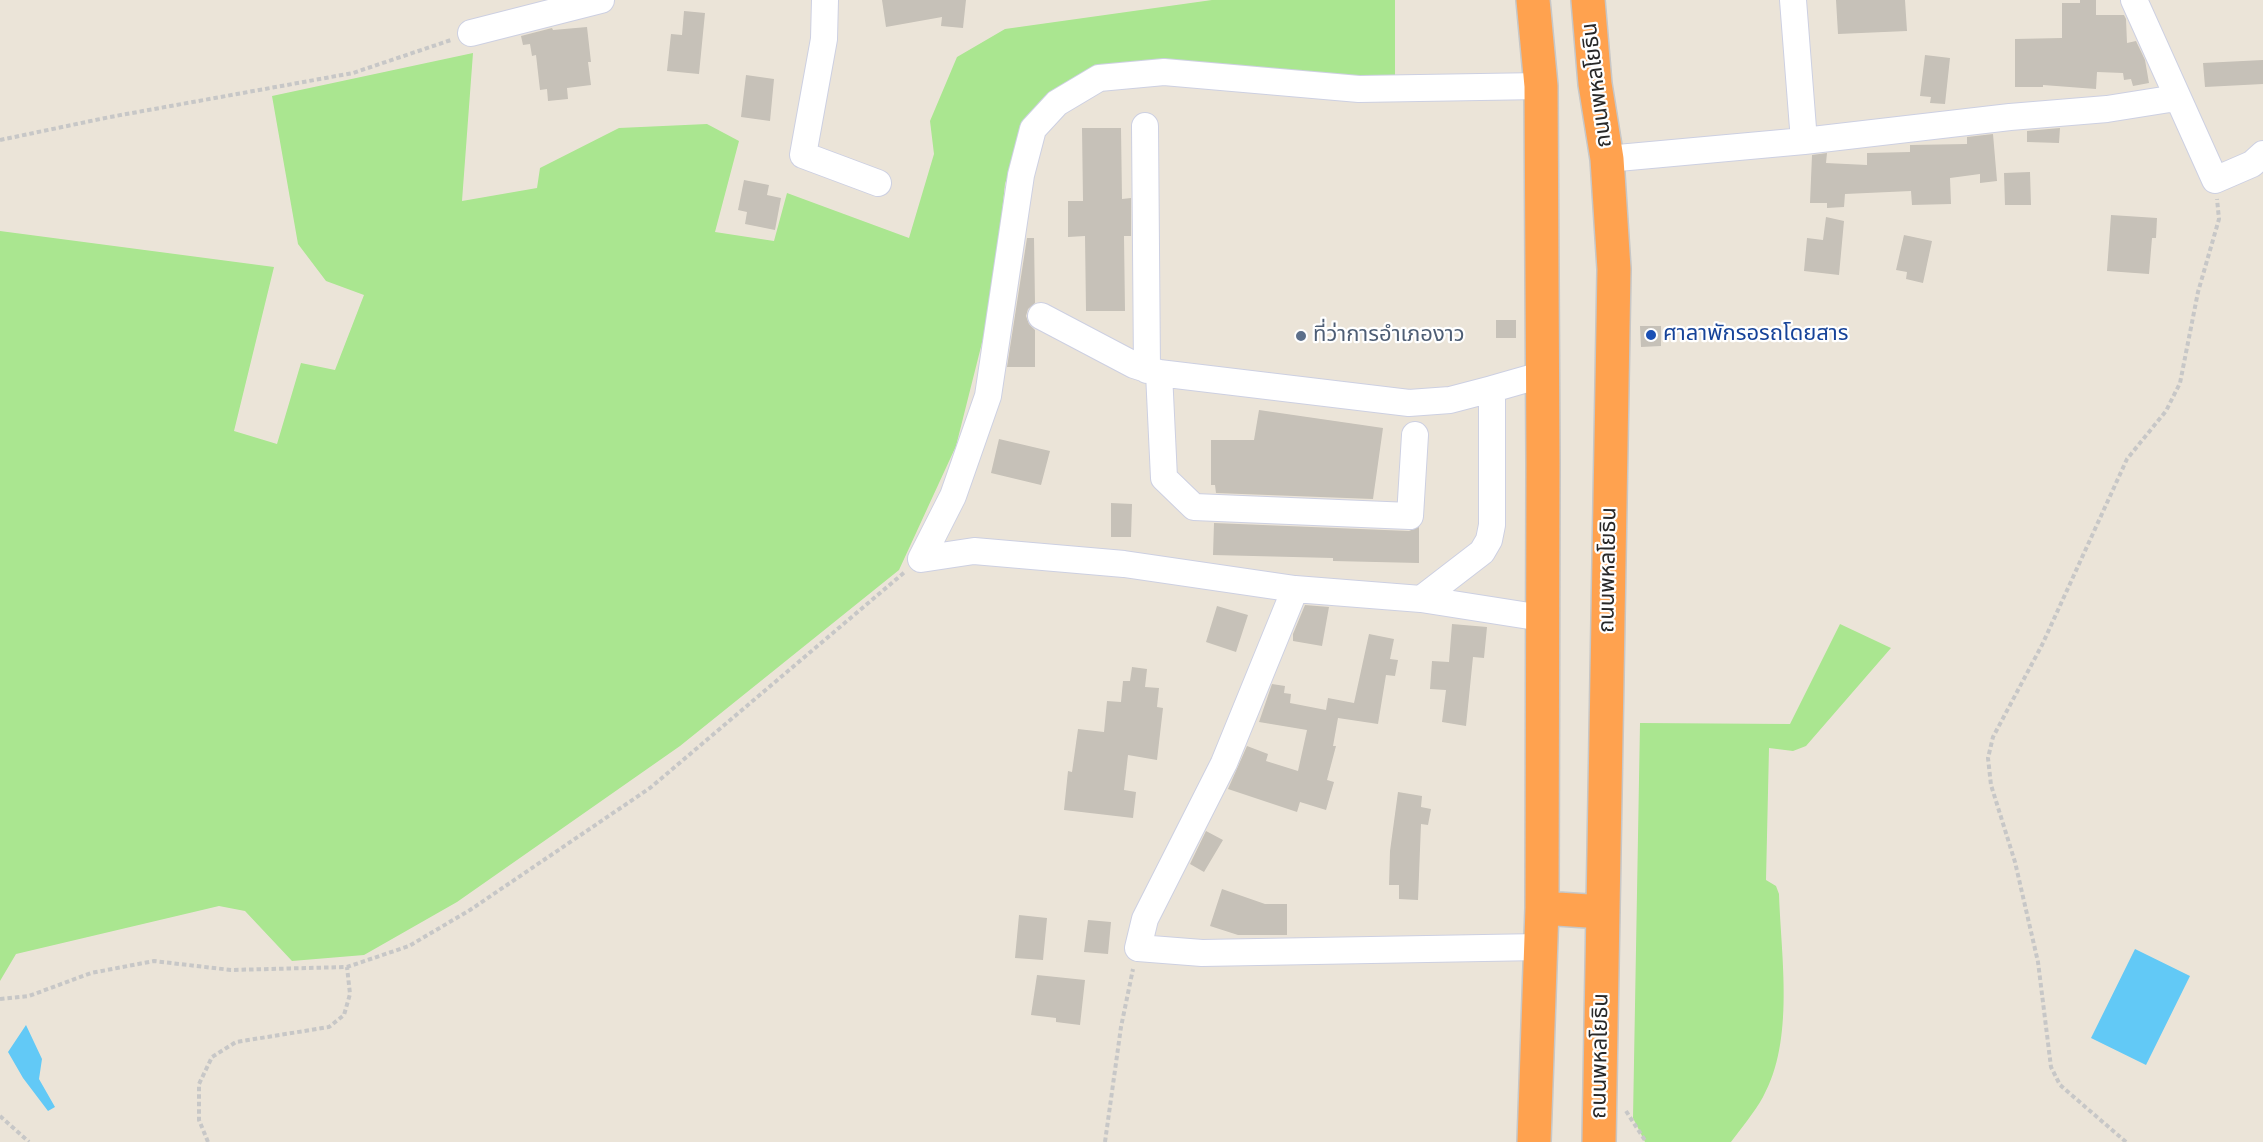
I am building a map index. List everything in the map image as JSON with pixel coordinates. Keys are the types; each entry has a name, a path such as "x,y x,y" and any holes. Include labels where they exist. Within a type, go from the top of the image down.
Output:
{"highway":[{"path":"1533,0 1540,86 1542,375 1542,908 1534,1142"},
{"name":"ถนนพหลโยธิน","path":"1588,0 1595,84 1607,159 1614,268 1599,1142"},
{"path":"1542,908 1604,912"}],"street":[{"path":"471,33 601,0"},
{"path":"825,0 824,39 803,155 878,183"},
{"path":"1793,0 1804,141"},
{"path":"2134,0 2176,98 2215,180 2252,164 2263,154"},
{"path":"921,559 953,496 988,396 1021,175 1033,129 1057,103 1099,78 1164,72 1359,89 1540,86"},
{"path":"1607,159 2107,109 2176,98"},
{"path":"1145,126 1153,371 1164,478 1194,507 1410,516 1415,435"},
{"path":"1041,316 1153,371 1409,403 1450,400 1542,375"},
{"path":"1420,599 1482,552 1489,540 1492,525 1492,389"},
{"path":"921,559 974,551 1124,564 1295,590 1420,599 1542,618"},
{"path":"1295,590 1224,763 1145,919 1138,948 1202,953 1540,947"}],"path":[{"path":"0,140 110,117 353,73 471,33"},
{"path":"2126,1142 2060,1085 2051,1067 2038,962 2015,862 1990,785 1989,758 1993,737 2042,645 2127,459 2166,411 2180,383 2198,292 2220,219 2215,180"},
{"path":"0,999 29,996 91,973 154,961 231,969 347,966 409,946 470,910 650,788 921,559"},
{"path":"1106,1142 1121,1027 1138,948"},
{"path":"208,1142 199,1120 199,1084 212,1057 236,1042 329,1027 344,1015 350,994 347,966"},
{"path":"0,1116 29,1142"}],"green space":[{"path":"1212,0 1395,0 1395,81 1163,62 1024,124 1005,184 992,303 956,446 899,570 680,746 457,902 364,955 292,961 245,911 219,906 16,954 0,981 0,231 274,267 234,431 277,444 301,363 335,370 364,295 326,281 298,244 272,96 473,53 462,201 537,188 540,168 619,128 707,124 739,141 715,232 774,241 787,193 909,238 934,154 930,121 957,57 1005,29"},
{"path":"1840,624 1891,648 1806,746 1793,751 1769,748 1766,880 1776,886 1779,894 1784,998 1783,1024 1773,1074 1763,1097 1731,1142 1645,1142 1633,1118 1640,723 1790,724"}],"water":[{"path":"2135,949 2190,976 2146,1065 2091,1038"},
{"path":"26,1025 42,1059 39,1079 55,1107 48,1111 23,1078 8,1052"}],"building":[{"path":"882,0 966,0 963,28 941,26 942,17 886,27"},
{"path":"1836,0 1905,0 1907,31 1838,34"},
{"path":"2080,0 2096,0 2096,15 2124,15 2127,43 2136,41 2145,60 2149,83 2133,86 2131,79 2124,80 2123,73 2097,72 2096,89 2043,85 2043,87 2015,87 2015,39 2062,38 2062,3 2080,3"},
{"path":"684,11 705,13 699,74 667,71 671,34 682,35"},
{"path":"587,27 591,85 567,88 568,99 548,101 547,89 540,90 536,55 532,56 530,44 523,45 521,36 552,28 553,30"},
{"path":"1925,55 1950,58 1945,104 1930,103 1931,97 1920,96"},
{"path":"2263,60 2263,84 2205,87 2203,63"},
{"path":"746,75 774,79 770,121 741,117"},
{"path":"1082,128 1121,128 1122,199 1131,198 1131,236 1124,236 1125,311 1086,311 1085,236 1068,237 1068,201 1083,201"},
{"path":"2060,128 2059,143 2027,142 2027,131"},
{"path":"1993,134 1997,181 1980,183 1980,174 1950,178 1951,204 1912,205 1911,191 1845,194 1844,207 1827,208 1827,203 1810,203 1812,155 1827,153 1826,163 1867,165 1867,153 1910,152 1910,145 1967,144 1967,137"},
{"path":"2030,172 2031,205 2005,205 2004,173"},
{"path":"744,180 769,185 767,195 781,198 775,230 745,224 747,212 738,210"},
{"path":"2111,215 2157,218 2156,238 2152,238 2149,274 2107,271"},
{"path":"1826,217 1844,221 1839,275 1804,271 1807,238 1823,240"},
{"path":"1904,235 1932,241 1923,283 1906,279 1907,272 1896,270"},
{"path":"1027,238 1034,238 1035,303 1028,309 1026,316 1029,324 1035,330 1035,367 1007,367"},
{"path":"1496,320 1516,320 1516,338 1496,338"},
{"path":"1640,326 1661,326 1661,346 1641,347"},
{"path":"1259,410 1383,428 1373,499 1216,493 1215,485 1211,485 1211,440 1254,440"},
{"path":"999,439 1050,451 1041,485 991,473"},
{"path":"1111,503 1132,504 1131,537 1111,537"},
{"path":"1214,523 1409,531 1419,527 1419,563 1213,555"},
{"path":"1305,605 1329,607 1322,646 1293,641 1293,634"},
{"path":"1217,606 1248,615 1236,652 1206,642"},
{"path":"1452,624 1487,627 1484,658 1473,657 1466,726 1442,722 1446,690 1430,689 1432,661 1449,662"},
{"path":"1369,634 1394,639 1390,659 1398,660 1395,676 1386,675 1378,724 1338,718 1333,746 1336,746 1327,780 1334,782 1326,810 1300,802 1297,812 1228,789 1247,746 1268,754 1266,761 1298,771 1307,730 1259,722 1272,684 1285,686 1284,693 1291,694 1290,703 1326,710 1328,698 1354,703"},
{"path":"1132,667 1147,669 1145,687 1159,688 1157,707 1163,708 1157,760 1128,755 1124,790 1136,792 1133,818 1064,810 1068,771 1072,772 1078,729 1104,732 1107,701 1121,702 1123,681 1130,681"},
{"path":"1398,792 1422,796 1421,807 1431,809 1428,825 1421,824 1418,900 1399,899 1399,885 1389,885 1390,851"},
{"path":"1206,831 1223,840 1204,872 1190,864"},
{"path":"1222,889 1265,904 1287,904 1287,935 1238,935 1210,926"},
{"path":"1019,915 1047,918 1043,960 1015,958"},
{"path":"1088,920 1111,922 1108,954 1084,952"},
{"path":"1037,975 1085,980 1080,1025 1056,1022 1056,1018 1031,1015"}],"place":[{"name":"ศาลาพักรอรถโดยสาร","path":"1651,335"},
{"name":"ที่ว่าการอำเภองาว","path":"1301,336"}]}
